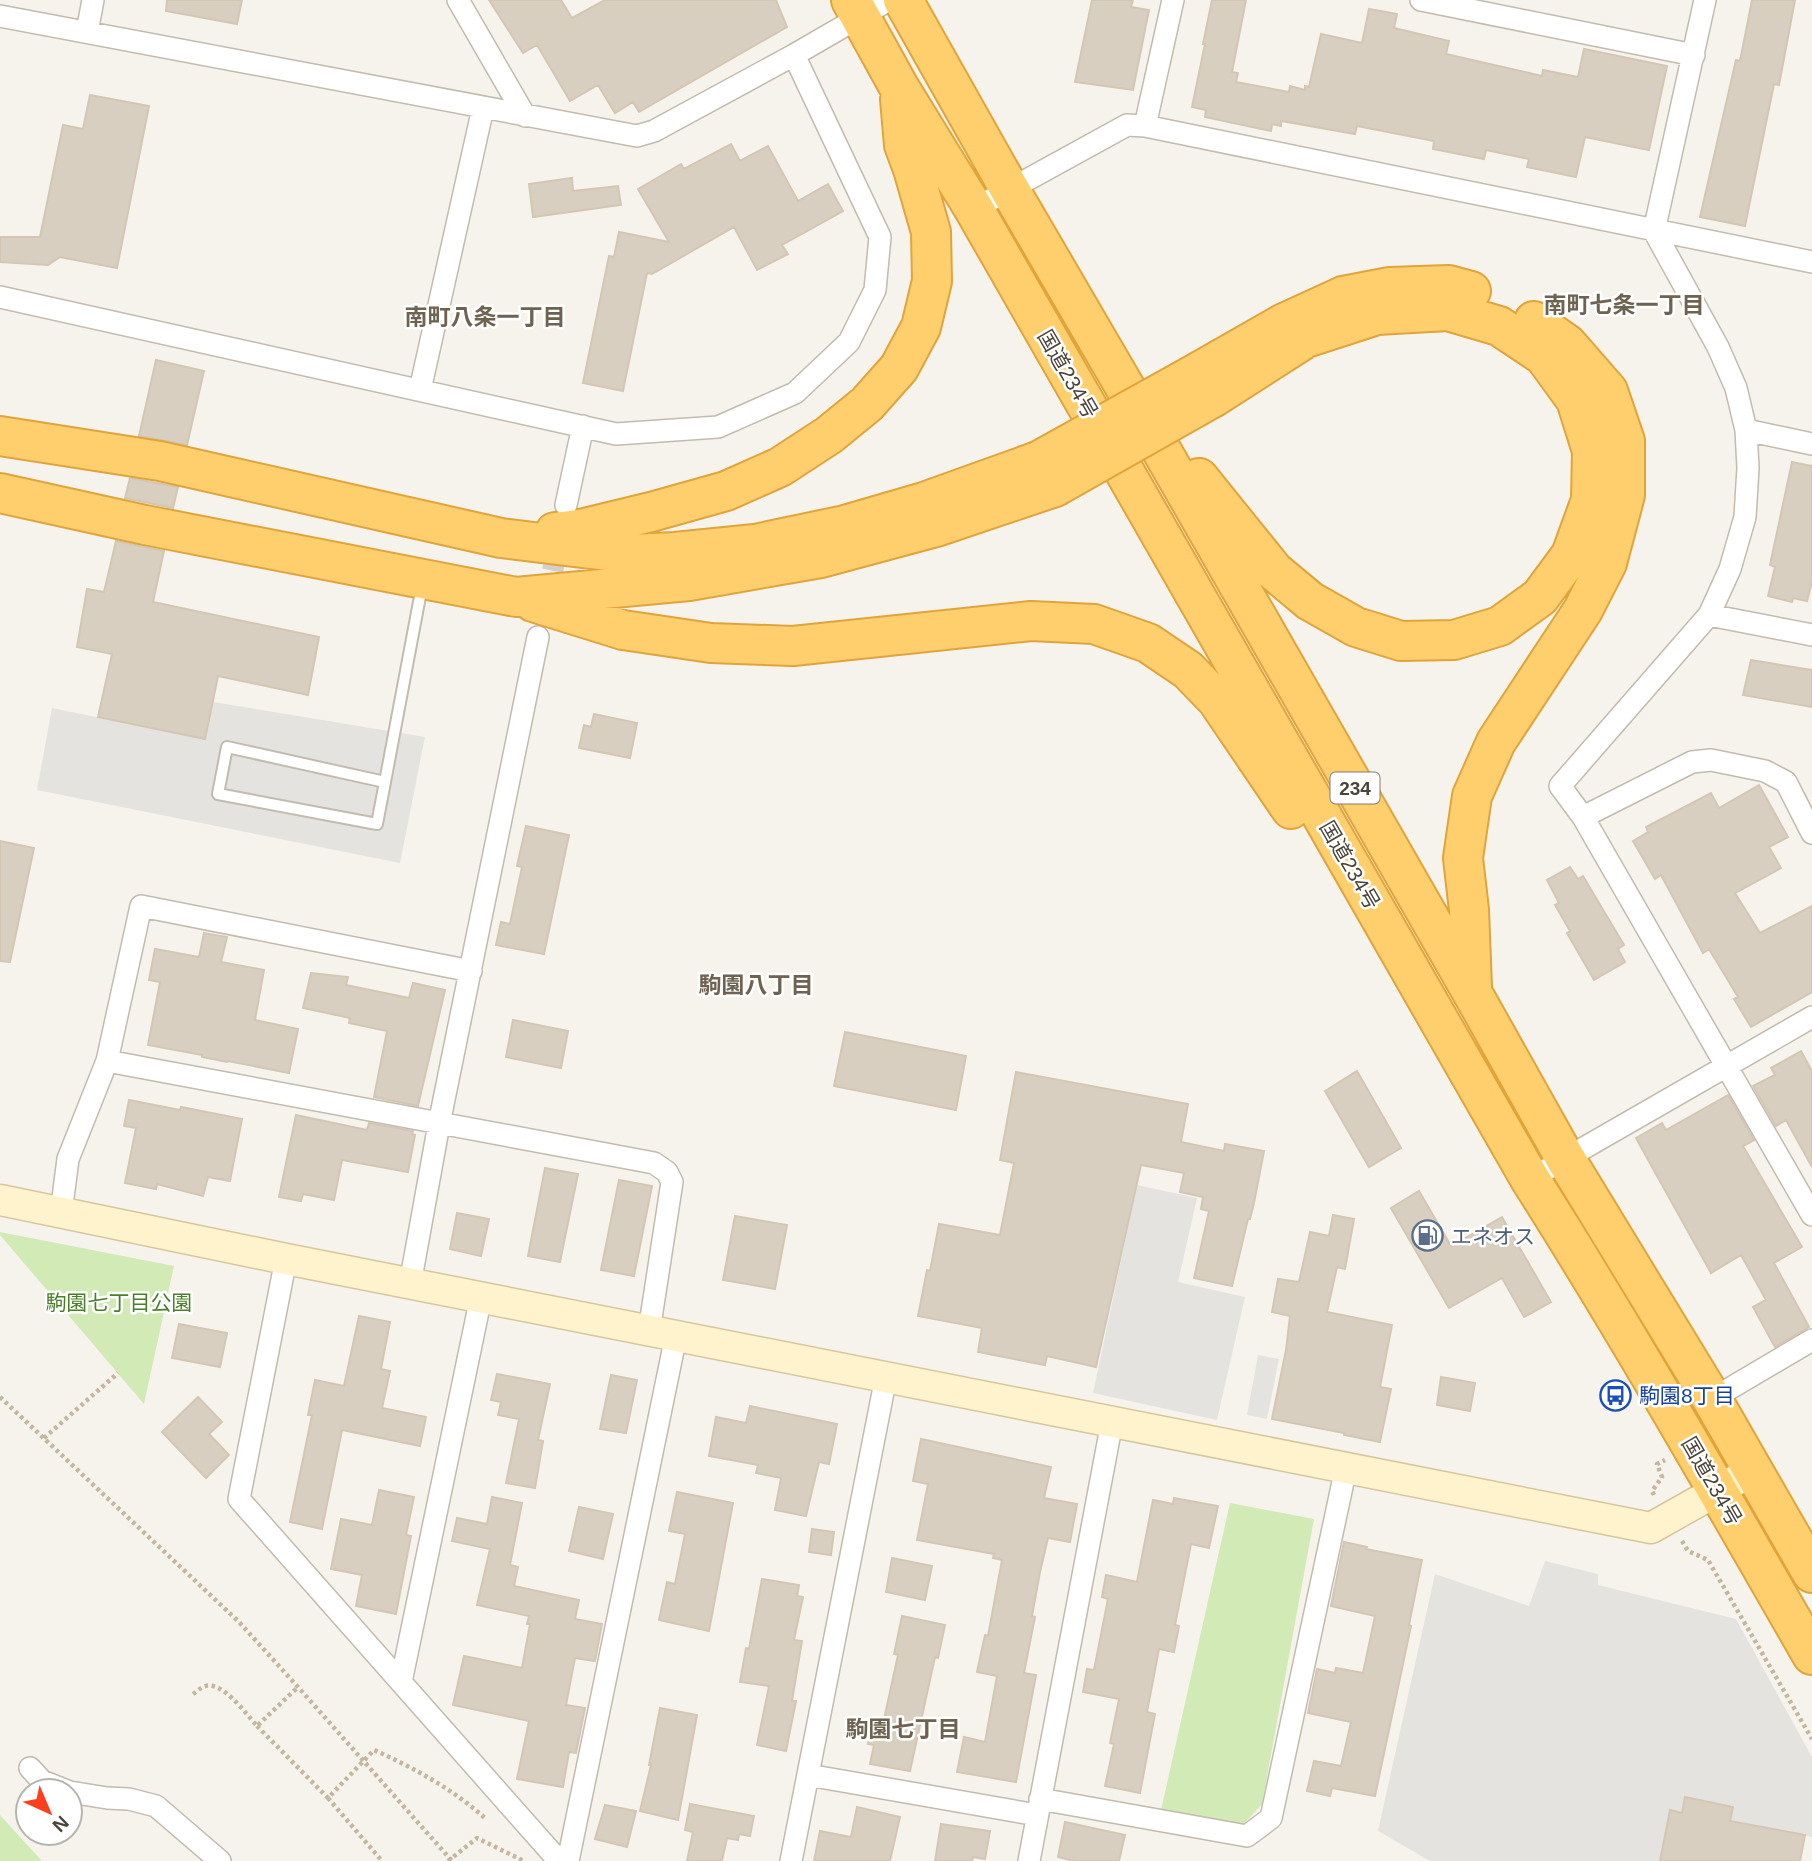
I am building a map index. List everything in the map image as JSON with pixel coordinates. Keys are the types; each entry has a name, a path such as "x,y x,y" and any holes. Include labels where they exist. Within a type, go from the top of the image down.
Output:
{"highway":[{"name":"国道234号","path":"903,0 1565,1158 1712,1399 1812,1573"},
{"name":"国道234号","path":"866,5 899,87 974,209 1530,1179 1590,1274 1812,1656"},
{"path":"501,538 585,528 726,491 780,467 829,435 867,404 899,368 921,327 932,281 932,232 904,145 899,87"},
{"path":"1207,384 1284,323 1343,296 1390,287 1449,285 1505,300 1567,344 1608,391 1625,441 1625,495 1607,562 1583,610 1496,742 1472,796 1463,858 1469,910 1473,994"},
{"path":"516,597 689,581 821,558 936,527 1046,474 1207,384 1306,338 1377,315 1448,311 1499,326 1544,356 1576,400 1592,451 1591,500 1571,555 1541,597 1500,626 1454,640 1401,641 1356,627 1310,601 1274,571 1211,492 1143,418"},
{"path":"0,436 160,461 501,538 631,554 755,544 845,525 924,502 1046,474"},
{"path":"0,493 145,525 516,597 623,630 712,643 793,646 1031,621 1094,624 1148,643 1188,670 1217,700 1294,813 1393,940"}],"street":[{"path":"87,32 93,0"},
{"path":"458,0 524,116"},
{"path":"1145,126 1173,0"},
{"path":"1421,0 1693,55"},
{"path":"1705,0 1654,231 1718,348 1736,387 1746,430 1748,468 1745,517 1730,569 1709,615 1560,786 1583,817 1812,1215"},
{"path":"0,16 637,136 654,131 794,55 866,5"},
{"path":"0,298 616,434 718,427 794,393 849,342 875,290 880,237 794,55"},
{"path":"420,390 483,108"},
{"path":"974,209 1127,125 1145,126 1812,262"},
{"path":"566,505 583,426"},
{"path":"1746,430 1812,444"},
{"path":"1709,615 1812,635"},
{"path":"410,1284 439,1124 538,637"},
{"path":"1583,817 1692,762 1711,760 1765,771 1786,782 1812,833"},
{"path":"61,1213 68,1159 107,1060 141,906 471,971"},
{"path":"1530,1179 1812,1017"},
{"path":"107,1060 654,1163 667,1172 672,1182 662,1333 568,1861"},
{"path":"0,1200 410,1284 1651,1528 1754,1470"},
{"path":"286,1259 239,1499 559,1861"},
{"path":"401,1682 481,1297"},
{"path":"1712,1399 1812,1340"},
{"path":"791,1861 886,1377"},
{"path":"1029,1861 1112,1422"},
{"path":"808,1775 1247,1836 1271,1818 1346,1468"},
{"path":"30,1768 38,1777"},
{"path":"84,1795 130,1799 156,1806 220,1861"}],"lane":[{"path":"385,782 227,747 218,794 377,824 385,782 423,579"}],"path":[{"path":"44,1438 118,1373"},
{"path":"0,1397 239,1622 450,1860 477,1838 525,1861"},
{"path":"193,1694 204,1686 216,1686 226,1692 328,1798 382,1861"},
{"path":"257,1726 298,1687"},
{"path":"328,1798 374,1750 434,1780 460,1797 493,1826"},
{"path":"517,1852 525,1861"}],"green space":[{"name":"駒園七丁目公園","path":"0,1232 174,1266 144,1404 0,1235"},
{"path":"1230,1503 1314,1519 1262,1804 1243,1825 1161,1810"},
{"path":"0,1815 14,1830 14,1847 29,1847 41,1861 0,1861"}],"shaded area":[{"path":"213,702 425,737 400,863 37,790 52,708 204,739"},
{"path":"1137,1185 1197,1198 1178,1282 1245,1297 1217,1420 1093,1393"},
{"path":"1258,1355 1279,1359 1267,1419 1247,1415"},
{"path":"1545,1561 1598,1574 1598,1585 1736,1619 1812,1757 1812,1837 1730,1821 1733,1807 1686,1797 1682,1813 1671,1810 1660,1861 1430,1861 1378,1831 1435,1574 1529,1606"}],"building":[{"path":"167,0 242,0 237,24 166,11"},
{"path":"489,0 561,0 572,18 605,0 776,0 787,27 639,112 633,102 615,113 598,85 570,101 537,45 523,53"},
{"path":"1092,0 1133,0 1131,7 1149,10 1133,90 1075,82"},
{"path":"1212,0 1246,0 1232,72 1238,73 1236,82 1289,92 1290,86 1305,90 1305,86 1309,87 1321,34 1362,43 1369,9 1397,14 1394,28 1449,41 1446,54 1542,76 1543,70 1578,77 1584,49 1667,66 1649,150 1585,137 1576,177 1527,167 1529,159 1486,150 1484,159 1433,149 1434,141 1357,126 1355,134 1281,121 1281,126 1272,124 1271,131 1205,117 1206,110 1192,107"},
{"path":"1752,0 1795,0 1779,85 1774,84 1745,226 1700,217 1736,60 1740,61"},
{"path":"90,95 149,106 117,268 60,257 48,265 0,262 0,237 40,237 63,125 83,129"},
{"path":"731,144 740,161 768,146 798,201 828,184 843,211 782,245 788,254 757,270 734,227 652,274 647,273 623,391 583,383 609,256 614,257 619,232 669,242 638,189 681,164 684,169"},
{"path":"572,178 573,191 618,186 621,205 533,217 529,184"},
{"path":"156,360 204,371 187,445 139,436"},
{"path":"1792,462 1812,466 1812,582 1807,601 1793,598 1792,602 1768,596 1775,567 1770,565"},
{"path":"130,478 178,487 173,508 125,498"},
{"path":"116,541 164,551 153,602 319,637 308,695 218,676 205,739 98,717 112,654 77,647 87,589 104,592"},
{"path":"1751,660 1812,670 1812,707 1743,695"},
{"path":"594,714 637,723 630,758 579,748 584,725 591,727"},
{"path":"1759,785 1788,837 1769,847 1781,868 1735,893 1760,933 1812,906 1812,992 1751,1027 1734,999 1738,997 1709,949 1703,953 1661,875 1655,879 1633,841 1648,832 1646,827 1711,793 1719,808"},
{"path":"526,826 569,835 544,954 496,945 501,922 510,924 522,867 517,866"},
{"path":"0,841 34,848 10,962 0,961"},
{"path":"1570,867 1578,879 1583,876 1624,945 1618,949 1625,962 1594,980 1567,933 1570,931 1555,905 1559,903 1547,880"},
{"path":"204,933 227,937 221,962 264,970 255,1020 298,1029 289,1073 148,1045 160,982 149,980 155,949 199,957"},
{"path":"311,973 348,977 346,985 409,998 413,983 445,990 418,1106 374,1097 387,1031 349,1023 350,1018 303,1008"},
{"path":"513,1020 568,1031 561,1068 506,1057"},
{"path":"845,1032 966,1056 956,1110 834,1086"},
{"path":"1801,1051 1812,1071 1812,1167 1786,1120 1776,1126 1753,1086 1775,1075 1771,1068"},
{"path":"1357,1071 1401,1148 1369,1167 1325,1091"},
{"path":"1016,1072 1188,1104 1181,1142 1224,1151 1225,1144 1264,1151 1254,1203 1232,1286 1194,1278 1209,1211 1201,1209 1203,1197 1180,1192 1184,1173 1141,1165 1096,1367 1047,1356 1045,1365 978,1352 982,1328 918,1316 939,1224 1000,1235 1014,1163 1000,1160"},
{"path":"1728,1095 1754,1140 1743,1146 1802,1247 1774,1263 1809,1327 1775,1347 1753,1307 1766,1300 1741,1255 1711,1273 1636,1138 1662,1123 1666,1130"},
{"path":"129,1100 242,1119 230,1181 208,1177 203,1196 157,1184 156,1189 125,1183 136,1128 124,1126"},
{"path":"296,1115 367,1130 369,1123 413,1131 412,1134 415,1135 408,1172 342,1160 334,1200 303,1194 301,1201 279,1197"},
{"path":"545,1168 578,1174 560,1262 528,1256"},
{"path":"619,1180 652,1186 634,1276 601,1270"},
{"path":"1419,1191 1451,1246 1502,1217 1551,1302 1524,1317 1502,1278 1449,1308 1391,1208"},
{"path":"457,1213 489,1219 481,1256 450,1249"},
{"path":"1333,1215 1354,1219 1345,1269 1337,1267 1327,1312 1392,1325 1380,1387 1391,1389 1380,1442 1272,1419 1290,1316 1272,1312 1278,1279 1299,1282 1310,1232 1329,1236"},
{"path":"735,1216 787,1225 775,1289 723,1280"},
{"path":"359,1316 390,1322 381,1369 390,1371 382,1408 426,1417 420,1446 342,1430 322,1529 290,1522 312,1415 308,1415 315,1380 344,1386"},
{"path":"179,1324 227,1333 220,1367 172,1358"},
{"path":"497,1374 550,1384 538,1440 543,1441 535,1488 506,1483 519,1419 498,1415 501,1402 491,1400"},
{"path":"611,1375 637,1380 626,1433 600,1429"},
{"path":"1441,1377 1475,1383 1470,1411 1437,1405"},
{"path":"198,1397 222,1422 209,1434 229,1455 206,1478 162,1432"},
{"path":"750,1406 837,1424 829,1464 819,1462 806,1516 775,1510 781,1478 756,1473 758,1465 709,1456 716,1417 746,1423"},
{"path":"921,1439 1051,1467 1044,1498 1077,1504 1070,1542 1048,1538 1040,1572 1032,1616 1035,1617 1024,1673 1036,1675 1016,1782 957,1772 964,1737 985,1742 997,1676 977,1672 985,1635 988,1636 1002,1560 993,1558 994,1554 917,1540 928,1484 913,1481"},
{"path":"379,1490 414,1497 406,1535 411,1536 396,1614 356,1606 362,1575 331,1569 341,1519 372,1525"},
{"path":"677,1492 733,1503 709,1631 659,1620 667,1582 675,1584 685,1534 669,1531"},
{"path":"492,1497 522,1503 510,1565 518,1567 514,1586 579,1600 575,1619 602,1624 595,1661 575,1658 566,1705 585,1708 576,1753 569,1752 563,1787 517,1779 529,1721 453,1705 464,1656 522,1668 529,1616 477,1605 490,1549 452,1541 457,1518 487,1524"},
{"path":"1174,1498 1218,1506 1209,1548 1191,1544 1175,1625 1179,1626 1174,1652 1159,1649 1147,1712 1155,1714 1140,1793 1105,1786 1114,1744 1110,1743 1119,1699 1083,1692 1087,1669 1094,1670 1108,1599 1102,1597 1106,1575 1137,1582 1153,1500 1173,1504"},
{"path":"579,1507 613,1514 603,1559 569,1551"},
{"path":"812,1529 834,1532 831,1555 809,1552"},
{"path":"1344,1542 1422,1560 1409,1625 1411,1626 1375,1796 1332,1788 1330,1796 1307,1791 1314,1761 1341,1766 1351,1722 1308,1713 1317,1669 1335,1673 1336,1668 1363,1673 1375,1616 1331,1606"},
{"path":"892,1558 932,1566 925,1600 886,1592"},
{"path":"762,1579 799,1585 797,1596 803,1597 794,1640 802,1641 792,1701 796,1701 786,1751 757,1745 769,1686 740,1682"},
{"path":"902,1616 945,1625 938,1658 935,1657 910,1771 870,1764 874,1745 868,1744 872,1722 883,1724 898,1655 894,1654"},
{"path":"660,1708 697,1715 678,1820 640,1811"},
{"path":"1685,1797 1733,1807 1730,1821 1805,1835 1800,1861 1660,1861 1670,1810 1682,1813"},
{"path":"690,1804 754,1816 750,1836 739,1834 738,1840 727,1838 722,1861 687,1861 693,1832 685,1830"},
{"path":"605,1805 636,1811 627,1847 595,1839"},
{"path":"857,1807 900,1817 890,1861 814,1861 820,1831 851,1837"},
{"path":"1065,1822 1125,1835 1119,1861 1074,1861 1058,1857"},
{"path":"941,1824 990,1831 985,1859 973,1857 972,1861 935,1861"}],"tunnel":[{"path":"546,601 560,537"}],"place":[{"name":"エネオス","path":"1428,1236"},
{"name":"駒園8丁目","path":"1616,1395"}],"district":[{"name":"南町七条一丁目","path":"1624,305"},
{"name":"南町八条一丁目","path":"485,317"},
{"name":"駒園八丁目","path":"756,985"},
{"name":"駒園七丁目","path":"903,1729"}]}
